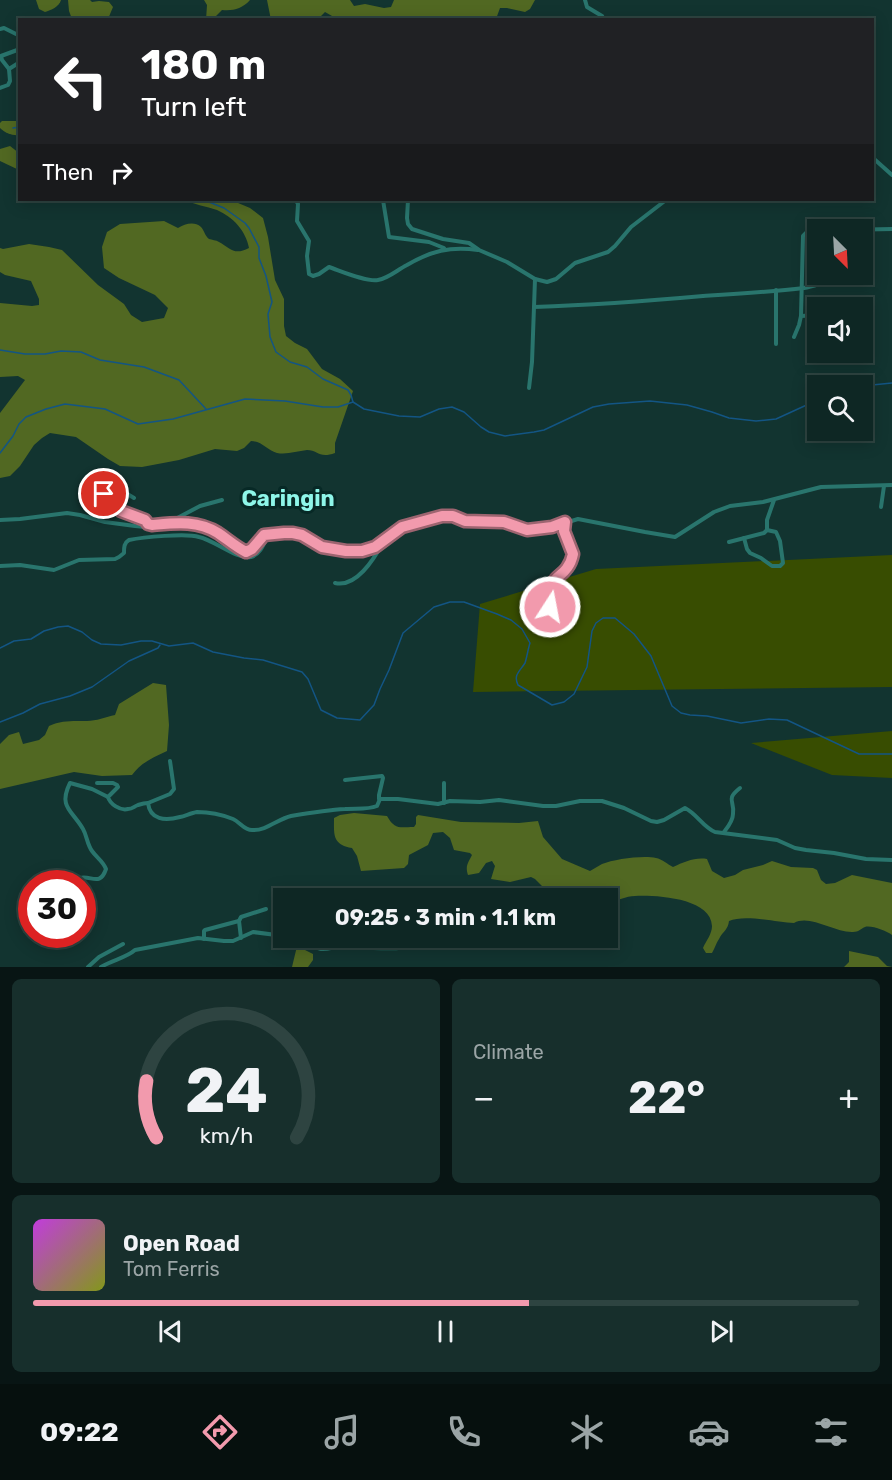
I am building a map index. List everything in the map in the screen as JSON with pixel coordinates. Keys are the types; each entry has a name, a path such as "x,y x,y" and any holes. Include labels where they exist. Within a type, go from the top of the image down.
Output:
{"street":[{"path":"585,0 589,9 603,18"},
{"path":"0,29 4,28 18,35"},
{"path":"0,88 8,85 10,81 9,69 1,56 18,50"},
{"path":"9,69 18,63"},
{"path":"874,159 892,175"},
{"path":"296,201 297,221 309,241 307,256 308,272 311,275 316,275 329,267 369,280 378,280 392,275 422,257 445,249 479,250"},
{"path":"383,201 388,237 429,242 445,249"},
{"path":"408,201 407,218 412,229 443,239 469,243 535,279 547,282 575,263 608,252 631,227 665,201"},
{"path":"873,229 892,229"},
{"path":"794,337 801,316 803,236 807,232"},
{"path":"529,388 535,279"},
{"path":"534,307 639,301 817,285"},
{"path":"776,290 776,344"},
{"path":"801,316 807,316"},
{"path":"134,498 111,484 104,489 104,494 121,511 152,525"},
{"path":"0,520 67,513 105,522 145,527 194,523 207,527 246,552 268,534 284,533 302,535 322,547 346,551 367,550 382,543 402,527 442,516 453,516 465,521 504,522 527,530 552,527 578,519 675,537 721,509 738,504 774,499 827,486 892,485"},
{"path":"880,507 884,486"},
{"path":"767,530 767,520 774,499"},
{"path":"165,524 200,506 222,500"},
{"path":"544,631 546,624 543,612 550,607 549,600 553,592 554,580 568,567 573,554 564,531 565,522"},
{"path":"729,542 744,538 764,533 767,530 776,532 780,541 783,563 780,566 772,566 750,553 744,538"},
{"path":"0,566 20,565 54,570 79,560 115,559 124,553 125,545 129,540 184,536 197,536 237,554 251,557 262,548 268,534"},
{"path":"335,583 346,583 356,577 375,557 382,543"},
{"path":"96,880 105,874 106,869 102,860 93,853 81,825 66,806 64,800 68,786 70,783 87,787 108,797 109,802 125,810 138,804 148,803 173,791 171,761"},
{"path":"148,803 155,817 165,819 182,817 195,812 209,813 234,819 252,830 289,816 377,806 382,776 345,780"},
{"path":"97,783 117,785 118,788 108,797"},
{"path":"444,783 444,802"},
{"path":"724,832 733,815 731,798 740,788"},
{"path":"379,799 438,804 499,801 543,806 580,801 602,801 657,822 685,808 696,815 708,829 715,832 777,840 806,850 866,859 892,860"},
{"path":"204,939 205,930 239,921 242,917 266,909"},
{"path":"239,921 242,938"},
{"path":"101,967 135,950 186,940 233,941 251,932 273,934"},
{"path":"88,967 99,957 123,944"}],"green space":[{"path":"36,0 61,0 57,6 45,12 39,9"},
{"path":"68,0 109,2 113,7 108,18 72,18"},
{"path":"204,0 250,0 234,10 222,10 214,18 206,18 207,5"},
{"path":"267,0 350,0 354,6 365,4 384,8 391,7 394,0 535,0 530,9 525,12 500,8 496,18 336,18 325,12 319,18 271,18"},
{"path":"18,121 18,135 2,130 0,123"},
{"path":"10,146 18,152 18,170 0,161 0,149"},
{"path":"188,201 233,201 250,208 263,218 275,280 284,299 286,336 307,349 322,369 340,379 353,391 335,443 335,453 322,455 307,450 277,453 258,442 251,441 237,451 215,449 179,460 142,467 120,466 76,437 50,433 34,445 10,476 0,478 0,413 25,380 18,376 0,377 0,303 32,306 39,305 39,299 31,281 0,272 0,248 29,244 62,250 98,285 124,304 131,315 142,322 164,318 168,308 155,295 119,278 104,268 102,247 107,232 120,224 164,221 178,228 190,224 198,225 209,239 218,241 232,250 240,251 249,248 242,230 228,216"},
{"path":"892,555 892,687 473,692 480,604 596,569"},
{"path":"153,683 166,685 169,725 167,751 152,758 132,775 102,776 74,772 0,789 0,744 9,735 19,732 23,744 39,740 45,735 49,726 54,724 94,720 115,715 119,704"},
{"path":"892,731 892,778 832,775 751,743"},
{"path":"354,813 387,816 392,824 401,827 414,827 418,815 461,822 538,821 543,837 562,859 590,871 607,862 629,858 656,858 673,867 690,860 707,859 712,871 724,878 772,861 791,867 813,868 817,870 821,880 826,884 835,883 852,875 892,883 892,935 871,927 846,932 815,922 794,923 743,918 729,921 712,953 706,953 703,948 712,926 709,917 693,904 681,900 644,896 618,900 618,888 544,888 531,877 510,882 491,879 495,866 492,861 486,863 479,873 468,875 468,862 472,855 454,850 450,838 443,832 433,833 428,845 409,855 408,864 404,868 361,871 352,848 341,844 334,834 334,818"},
{"path":"297,948 313,954 313,960 308,967 292,967"},
{"path":"849,951 878,957 887,966 892,967 844,967 849,962"}],"waterway":[{"path":"13,128 18,127"},
{"path":"206,201 224,208 245,223 259,247 259,258 272,302 268,314 270,337 276,352 290,362 307,367 323,379 348,390 353,402"},
{"path":"0,350 25,354 81,352 100,360 144,367 179,380 206,409"},
{"path":"873,385 892,383"},
{"path":"0,453 26,417 65,404 105,409 138,424 173,419 245,399 285,401 323,407 338,407 353,402 364,409 399,416 420,417 439,409 452,407 464,412 489,432 505,436 544,430 593,407 609,404 650,401 687,405 729,418 756,421 776,419 807,405"},
{"path":"0,648 14,641 31,639 44,631 68,626 101,644 121,645 152,641 169,646 193,643 213,652 263,660 302,672 308,679 321,710 337,718 360,720 374,705 403,633 434,607 450,602 464,602 511,620 522,629 530,643 525,663 517,676 518,685 552,705 564,702 574,694 587,667 592,631 596,623 603,618 615,618 634,634 651,656 672,706 681,713 741,723 769,719 787,720 859,754 892,754"},
{"path":"0,722 40,704 92,687 129,661 160,645"}],"district":[{"name":"Caringin","path":"288,498"}],"route":[{"path":"104,494 121,511 145,520 148,524 198,524 216,532 246,552 252,549 264,535 274,533 302,535 322,547 346,551 367,550 382,543 402,527 442,516 453,516 465,521 504,522 527,530 552,527 565,522 566,539 573,554 566,571 554,580 553,592 549,600 550,607"}]}
